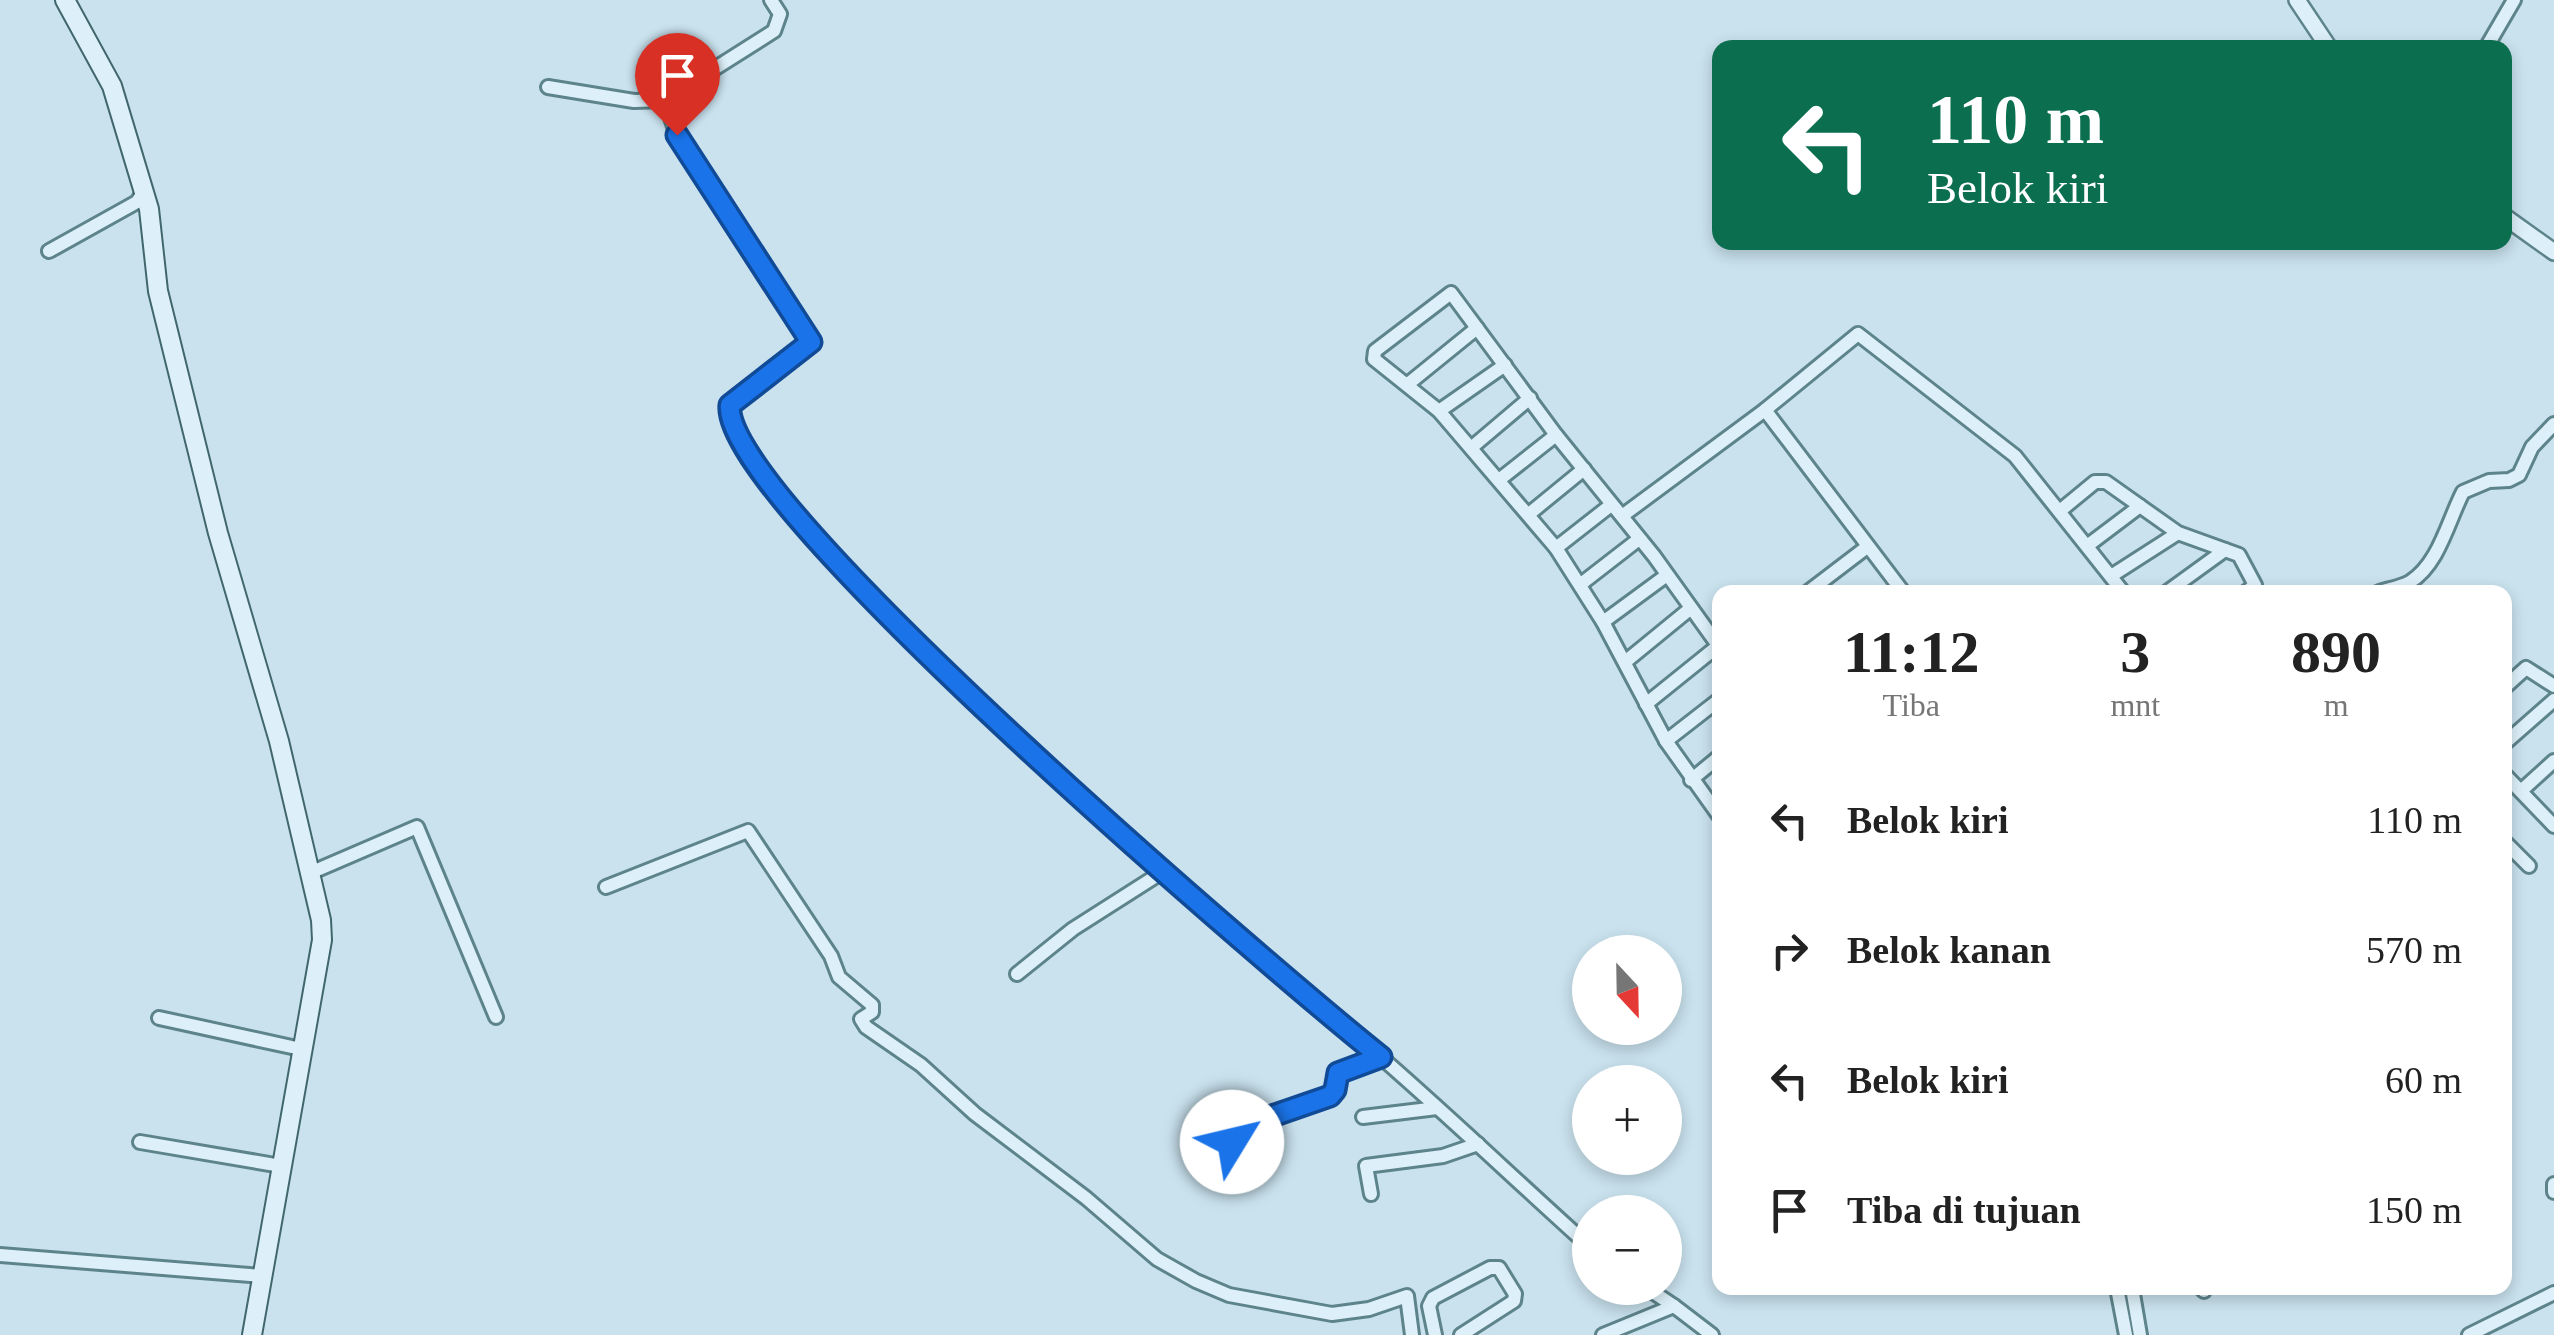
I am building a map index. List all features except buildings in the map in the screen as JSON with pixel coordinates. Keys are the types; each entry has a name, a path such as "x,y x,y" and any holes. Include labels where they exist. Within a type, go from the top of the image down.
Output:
{"main road":[{"path":"64,0 112,86 150,209 158,291 174,359 218,533 275,725 321,920 322,940 252,1335"}],"street":[{"path":"548,87 634,101 665,100 774,32 780,14 770,0"},
{"path":"2297,0 2323,40"},
{"path":"2491,40 2514,0"},
{"path":"665,100 677,135 811,342 730,405 732,424 747,449 818,540 1041,764 1247,947 1381,1057 1572,1230"},
{"path":"49,251 137,202 144,191"},
{"path":"2512,222 2554,252"},
{"path":"1712,638 1451,293 1376,351 1374,358 1439,411 1556,548 1603,622 1666,740 1712,806"},
{"path":"1408,384 1477,328"},
{"path":"1622,516 1858,334 2015,456 2118,585"},
{"path":"1439,411 1504,365"},
{"path":"1471,448 1530,398"},
{"path":"1764,410 1892,585"},
{"path":"2402,585 2418,574 2437,550 2463,492 2519,475 2532,447 2554,424"},
{"path":"1499,480 1556,435"},
{"path":"1529,514 1584,469"},
{"path":"2061,510 2101,480 2178,532 2238,555 2255,582 2252,585"},
{"path":"1556,548 1611,505"},
{"path":"2087,546 2140,506"},
{"path":"2111,576 2178,532"},
{"path":"1581,584 1639,539"},
{"path":"1817,585 1867,546"},
{"path":"2177,585 2225,550"},
{"path":"1603,622 1667,575"},
{"path":"1625,662 1690,608"},
{"path":"1646,704 1712,652"},
{"path":"2512,681 2526,668 2554,686"},
{"path":"2512,738 2554,700"},
{"path":"1666,740 1712,704"},
{"path":"2522,790 2554,761"},
{"path":"1691,780 1712,763"},
{"path":"2512,781 2553,824"},
{"path":"310,873 418,827 496,1017"},
{"path":"606,887 748,831 832,956 839,977 872,1006 872,1012 861,1020 866,1027 922,1065 976,1114 1086,1198 1157,1259 1229,1294 1332,1314 1370,1309 1406,1296 1412,1335"},
{"path":"2512,849 2529,866"},
{"path":"1016,974 1073,929 1164,872"},
{"path":"159,1018 301,1049"},
{"path":"1247,1159 1230,1135 1252,1122 1330,1096 1338,1073 1381,1057"},
{"path":"1363,1116 1438,1108"},
{"path":"140,1142 282,1166"},
{"path":"1371,1194 1366,1166 1443,1156 1478,1144"},
{"path":"2554,1184 2554,1192"},
{"path":"0,1256 263,1276"},
{"path":"1435,1335 1429,1306 1433,1298 1490,1268 1499,1268 1515,1294 1514,1301 1461,1335"},
{"path":"2469,1335 2554,1293"},
{"path":"2118,1295 2126,1335"},
{"path":"2133,1295 2140,1335"},
{"path":"1603,1335 1674,1306 1712,1335"}],"route":[{"path":"677,135 811,342 730,405 732,424 764,473 818,540 1041,764 1233,935 1381,1057 1338,1073 1330,1096 1240,1127 1230,1135 1232,1142"}]}
